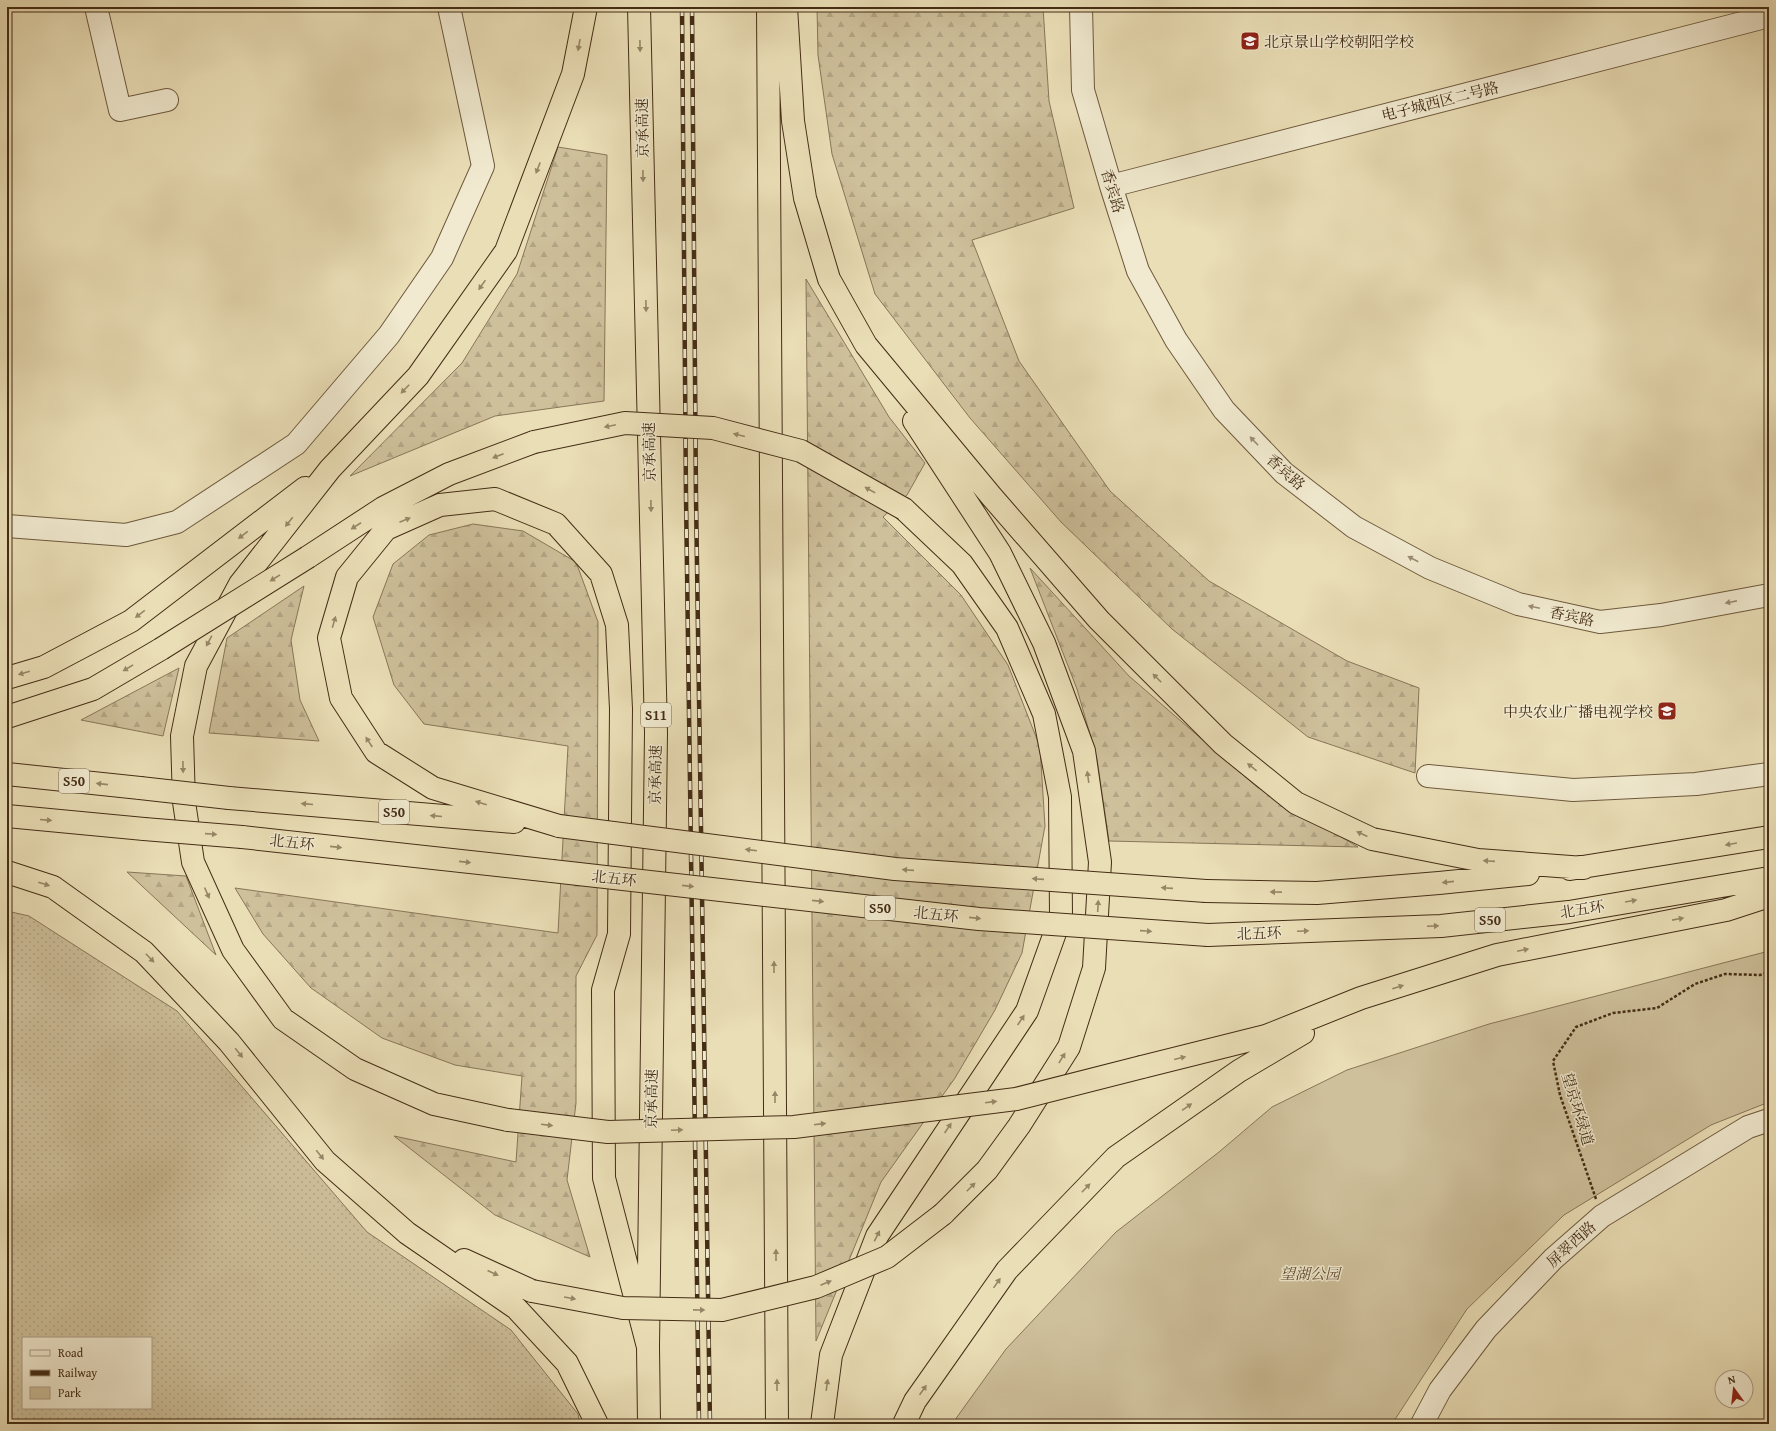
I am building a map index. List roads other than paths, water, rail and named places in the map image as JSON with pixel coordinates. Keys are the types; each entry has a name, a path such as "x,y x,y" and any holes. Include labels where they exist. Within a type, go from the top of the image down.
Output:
{"highway":[{"path":"586,7 573,74 506,251 418,376 330,469 240,584 196,666 182,736 184,802 193,862 233,950 283,1019 355,1069 434,1104 508,1120 608,1132 794,1127 1016,1099 1266,1036 1361,998 1497,955 1726,910 1769,896"},
{"name":"京承高速","path":"639,7 656,733 648,1347 649,1424"},
{"path":"768,7 777,1424"},
{"path":"407,1233 532,1291 623,1308 722,1310 816,1287 887,1257 943,1214 988,1170 1019,1126 1069,1047 1094,968 1100,862 1084,750 1044,643 1000,554 866,345 829,279 805,198 793,121 786,7"},
{"path":"866,345 992,497 1099,620 1223,744 1296,803 1372,839 1478,860 1584,868"},
{"path":"7,717 93,689 308,557 383,508 449,474 534,442 625,423 713,428 801,451 904,509 962,564 1007,628 1044,714 1060,797 1061,916 1027,1011 877,1236 831,1355 822,1424"},
{"path":"7,678 44,667 131,621 330,469"},
{"path":"559,826 433,788 376,752 341,698 329,638 347,577 386,529 440,505 495,499 556,524 601,574 617,625 620,709 618,934 603,990 604,1178 648,1347"},
{"name":"S50","path":"7,774 229,798 559,826 895,869 1206,891 1317,892 1439,883 1584,868 1769,837"},
{"name":"北五环","path":"7,816 242,837 979,919 1208,935 1441,926 1569,912 1769,878"},
{"path":"7,872 53,887 144,952 230,1042 325,1161 407,1233 516,1308 567,1363 597,1424"},
{"path":"904,1424 915,1401 1007,1270 1116,1157 1239,1071 1361,998"}],"street":[{"path":"96,7 120,110 167,100"},
{"path":"7,526 126,535 177,522 296,444 384,342 442,258 483,166 449,7"},
{"name":"香宾路","path":"1081,7 1083,90 1138,271 1176,340 1224,410 1284,473 1354,527 1430,568 1518,604 1600,622 1661,615 1769,595"},
{"name":"电子城西区二号路","path":"1111,186 1769,16"},
{"path":"1428,776 1573,790 1696,784 1769,774"},
{"name":"屏翠西路","path":"1422,1424 1440,1390 1486,1329 1553,1259 1602,1216 1742,1130 1769,1120"}],"railway":[{"path":"682,7 686,497 699,1424"},
{"path":"692,7 696,498 710,1424"}],"place":[{"name":"北京景山学校朝阳学校","path":"1250,41"},
{"name":"中央农业广播电视学校","path":"1667,711"}],"park label":[{"name":"望湖公园","path":"1310,1273"}]}
